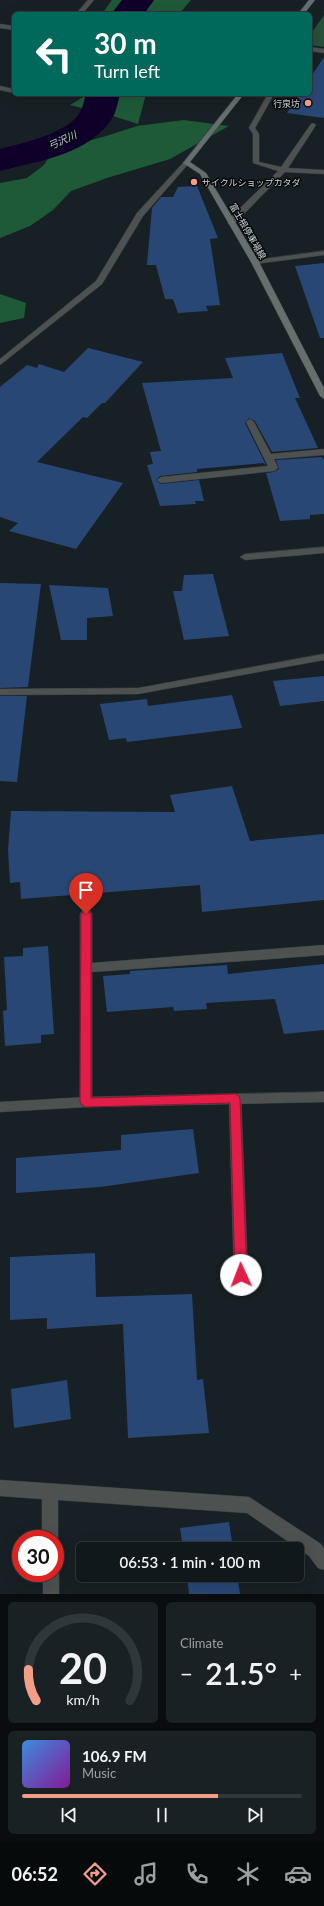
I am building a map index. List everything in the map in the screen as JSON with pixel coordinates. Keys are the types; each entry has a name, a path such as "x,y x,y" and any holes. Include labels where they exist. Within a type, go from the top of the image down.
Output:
{"main road":[{"path":"303,12 312,0"},
{"path":"186,163 239,96"},
{"name":"富士根停車場線","path":"186,163 203,173 255,262 324,396"}],"street":[{"path":"81,12 91,0"},
{"path":"0,26 12,28"},
{"path":"312,50 324,51"},
{"path":"0,88 12,91"},
{"path":"270,96 252,128 256,134 256,163 283,170 324,172"},
{"path":"231,222 283,170 313,125"},
{"path":"0,363 99,282 140,216 186,163"},
{"path":"255,262 324,254"},
{"path":"161,480 274,468 250,422"},
{"path":"268,458 324,452"},
{"path":"245,557 324,550"},
{"path":"0,692 138,691 324,657"},
{"path":"86,914 86,1102"},
{"path":"86,968 324,950"},
{"path":"0,1107 86,1102 324,1097"},
{"path":"235,1099 241,1275"},
{"path":"0,1488 249,1505 315,1550 324,1562"},
{"path":"50,1491 50,1530"},
{"path":"51,1582 51,1594"}],"green space":[{"path":"112,0 191,0 181,12 103,12"},
{"path":"324,15 324,47 312,45 312,32"},
{"path":"85,96 145,96 138,124 70,105"},
{"path":"184,120 229,126 170,159 107,178 71,191 53,210 30,226 0,238 0,183 27,178 44,165 49,157 74,145 137,126"},
{"path":"0,294 26,303 24,318 0,323"}],"building":[{"name":"行泉坊","path":"324,57 324,118 287,113 298,96 312,96 312,75"},
{"path":"197,186 218,238 210,239 220,305 206,306 208,311 178,313 173,299 165,299 156,265 147,265 152,208 161,197 173,197 178,187"},
{"path":"324,263 324,338 320,338 295,266"},
{"path":"88,348 143,362 105,403 102,403 87,418 83,417 37,462 123,483 76,549 9,531 18,523 0,517 0,387 27,365 37,368 39,364 64,372"},
{"path":"282,353 300,398 295,398 318,448 272,452 255,421 249,418 245,423 266,465 263,463 197,469 197,472 160,476 156,480 161,484 199,480 204,501 195,501 196,504 160,506 147,465 153,464 150,452 161,451 142,383 233,378 225,358"},
{"path":"322,457 324,460 324,514 310,515 310,519 280,521 266,473 274,472 279,469 276,460"},
{"path":"213,574 229,636 184,640 173,591 182,591 184,575"},
{"path":"0,583 41,584 28,687 0,688"},
{"path":"49,585 108,588 113,616 87,618 87,640 61,640"},
{"path":"324,676 324,701 280,706 273,681"},
{"path":"232,695 242,728 127,742 126,738 109,740 100,704 147,699 148,706"},
{"path":"0,696 27,696 17,782 0,781"},
{"path":"232,786 250,841 324,834 324,900 202,912 200,885 21,899 20,882 10,883 8,850 11,811 175,812 170,795"},
{"path":"48,946 54,1034 41,1035 41,1043 5,1046 3,1011 7,1010 4,957 23,956 23,948"},
{"path":"324,964 324,1030 284,1034 275,999 206,1003 207,1009 174,1011 173,1007 107,1012 103,976 130,974 130,971 227,965 228,974"},
{"path":"193,1129 199,1173 100,1187 16,1193 16,1158 121,1150 121,1135"},
{"path":"95,1253 96,1297 192,1294 197,1380 203,1379 209,1433 128,1438 123,1324 47,1329 47,1318 10,1320 10,1257"},
{"path":"67,1380 71,1419 14,1428 11,1389"},
{"path":"229,1522 232,1542 182,1542 180,1528"},
{"path":"188,1582 238,1582 240,1594 189,1594"}],"waterway":[{"name":"弓沢川","path":"129,12 139,0"},
{"name":"弓沢川","path":"0,160 38,150 77,134 95,117 102,96"}],"place":[{"name":"行泉坊","path":"308,103"},
{"name":"サイクルショップカタダ","path":"194,182"}],"route":[{"path":"86,914 86,1102 235,1099 241,1275"}]}
